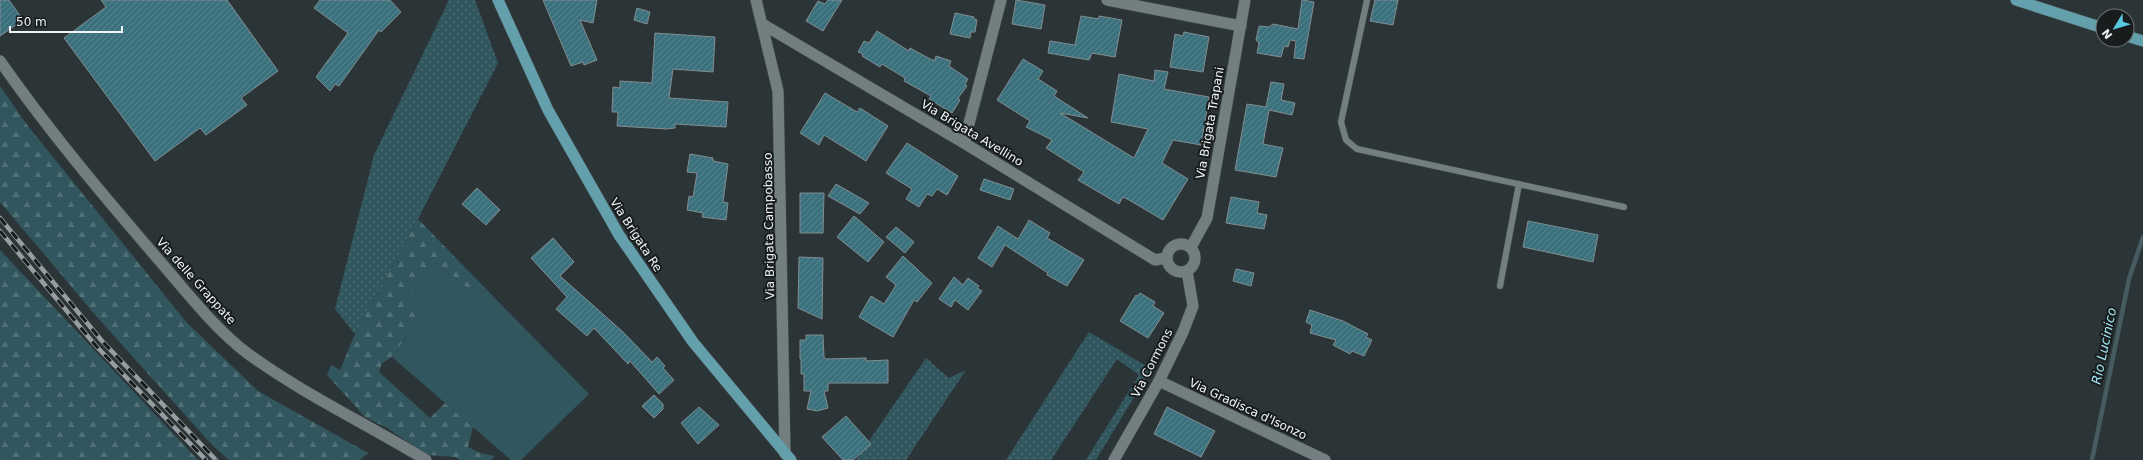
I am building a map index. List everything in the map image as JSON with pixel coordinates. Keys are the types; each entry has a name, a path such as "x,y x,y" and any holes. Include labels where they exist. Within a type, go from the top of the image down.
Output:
{"main road":[{"name":"Via Brigata Re","path":"498,0 548,110 619,235 693,342 788,457"},
{"path":"2016,0 2095,25"}],"street":[{"name":"Via Brigata Campobasso","path":"756,0 764,25 779,98 788,457"},
{"path":"964,143 1001,0"},
{"path":"1107,0 1240,26"},
{"name":"Via Brigata Trapani","path":"1190,247 1207,218 1245,0"},
{"name":"Via Brigata Avellino","path":"764,25 964,143 1155,260 1166,258"},
{"name":"Via delle Grappate","path":"0,61 55,134 126,222 204,312 246,352 282,377 426,460"},
{"path":"1181,243 1190,247 1195,257 1194,263 1187,271 1176,272 1171,269 1166,258 1167,252 1175,244 1181,243"},
{"name":"Via Cormons","path":"1114,460 1159,381 1183,332 1193,306 1187,271"},
{"name":"Via Gradisca d'Isonzo","path":"1159,381 1326,460"}],"lane":[{"path":"1367,0 1341,122 1346,140 1357,149 1624,207"},
{"path":"1500,286 1519,184"}],"green space":[{"path":"449,0 475,0 498,63 418,219 355,334 335,309 374,155"},
{"path":"0,86 28,126 187,323 258,391 368,453 360,460 229,460 213,446 97,317 0,202"},
{"path":"418,219 488,291 472,292 435,262 424,314 392,357 382,363 379,372 430,418 445,403 473,427 468,447 480,453 495,456 491,460 460,460 455,457 427,455 387,428 365,417 327,375 331,365 340,370 355,334"},
{"path":"0,250 198,460 0,460"},
{"path":"435,262 472,292 488,291 589,394 521,460 511,460 392,357 424,314 409,296"},
{"path":"1089,332 1151,369 1096,460 1086,460 1139,375 1117,359 1051,460 1006,460"},
{"path":"926,358 949,378 966,370 906,460 856,460"}],"building":[{"path":"0,0 9,0 23,20 0,36"},
{"path":"101,0 227,0 278,71 241,98 247,105 206,135 200,128 155,161 64,38 106,7"},
{"path":"320,0 390,0 401,12 381,32 379,30 339,86 335,84 330,91 316,77 348,33 314,8"},
{"path":"543,0 597,0 593,23 580,20 597,60 584,65 583,62 571,66"},
{"path":"828,0 842,0 823,31 806,21 818,1 825,4"},
{"path":"1016,0 1045,5 1041,29 1012,24"},
{"path":"1302,0 1314,2 1304,59 1294,58 1296,41 1290,40 1288,47 1284,46 1281,57 1257,53 1259,43 1256,40 1259,26 1269,27 1273,24 1298,29"},
{"path":"1375,0 1398,0 1393,25 1370,21"},
{"path":"637,8 650,12 647,24 634,20"},
{"path":"955,13 974,17 974,19 977,20 975,32 971,32 970,38 950,34"},
{"path":"1081,16 1099,19 1099,16 1122,20 1115,57 1092,53 1089,60 1048,53 1050,41 1075,45"},
{"path":"877,31 909,51 910,48 932,60 935,60 936,56 951,61 949,66 968,79 965,84 967,86 958,98 960,100 952,113 929,99 931,96 904,81 905,78 882,64 880,67 858,52 864,41 869,43"},
{"path":"1184,32 1209,37 1203,72 1170,67 1175,34 1183,36"},
{"path":"655,33 715,37 713,72 673,69 669,98 728,102 726,127 675,124 675,128 667,129 617,126 618,112 612,112 613,87 620,88 620,81 652,83"},
{"path":"1023,59 1043,71 1038,79 1057,91 1054,96 1088,118 1060,113 1134,158 1148,129 1111,122 1119,74 1154,81 1155,70 1168,72 1164,89 1209,97 1201,145 1173,140 1162,163 1188,179 1163,220 1123,197 1119,204 1078,180 1084,172 1046,148 1052,140 1026,127 1030,121 997,100"},
{"path":"1271,82 1284,84 1281,100 1295,103 1292,115 1269,110 1263,144 1283,148 1276,177 1235,170 1247,104 1266,107"},
{"path":"825,93 857,112 860,108 888,126 866,161 824,135 819,145 800,133"},
{"path":"907,143 958,176 947,195 937,189 932,196 927,194 919,207 906,199 912,189 886,173"},
{"path":"690,154 713,158 713,161 728,164 723,202 728,203 726,220 702,217 703,213 687,210 689,196 693,197 697,173 687,172"},
{"path":"984,179 1014,189 1010,200 980,190"},
{"path":"836,184 869,203 860,214 828,196"},
{"path":"477,188 500,210 486,225 462,204"},
{"path":"800,193 824,193 823,233 800,233"},
{"path":"1231,197 1259,202 1257,213 1267,215 1264,229 1226,223"},
{"path":"854,216 884,242 868,262 837,237"},
{"path":"1029,220 1050,233 1047,238 1084,260 1067,286 1047,275 1048,273 1005,245 992,267 978,258 998,226 1018,239"},
{"path":"1528,221 1598,235 1593,262 1523,247"},
{"path":"896,227 914,242 905,253 886,237"},
{"path":"553,238 574,262 560,276 622,331 652,362 657,357 665,366 663,368 674,380 659,394 630,361 628,364 594,328 587,336 556,309 567,297 531,258"},
{"path":"903,256 932,283 917,302 914,300 893,337 859,317 871,296 884,304 896,285 886,277"},
{"path":"799,257 823,258 822,319 798,308"},
{"path":"1236,269 1254,273 1251,286 1233,281"},
{"path":"954,277 963,285 968,278 979,286 977,288 982,291 968,310 955,300 951,307 939,299"},
{"path":"1140,293 1155,302 1153,306 1164,313 1148,338 1120,321 1136,295 1138,296"},
{"path":"1310,310 1343,321 1368,334 1366,337 1372,340 1364,356 1352,351 1350,354 1333,345 1336,340 1310,333 1312,325 1306,322"},
{"path":"806,335 823,335 824,357 826,359 866,358 866,361 888,360 888,383 828,383 828,391 824,391 828,408 817,411 807,409 811,391 804,391 804,374 801,374 800,359 800,340 806,340"},
{"path":"654,395 663,404 663,409 654,418 642,406"},
{"path":"699,407 719,425 698,444 681,423"},
{"path":"1167,407 1215,431 1201,457 1154,434"},
{"path":"846,416 871,444 853,460 843,460 822,437"}],"waterway":[{"name":"Rio Lucinico","path":"2092,460 2129,279 2143,237"}],"railway":[{"path":"0,218 102,341 216,460"},
{"path":"0,231 96,346 206,460"}]}
